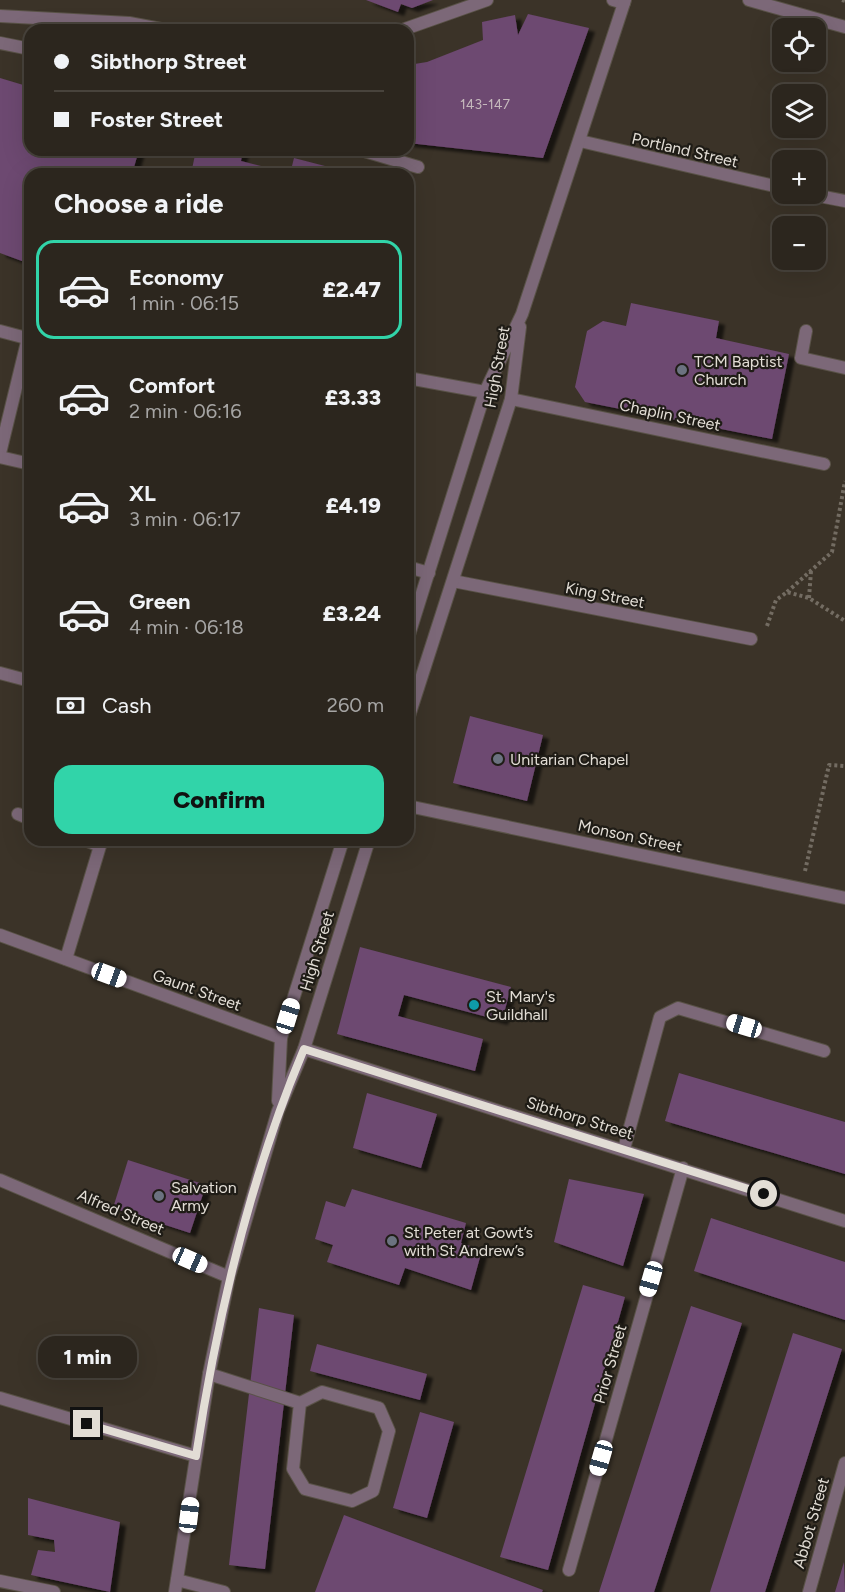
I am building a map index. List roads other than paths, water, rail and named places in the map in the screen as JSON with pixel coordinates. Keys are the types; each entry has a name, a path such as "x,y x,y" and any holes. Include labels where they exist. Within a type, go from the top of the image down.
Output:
{"street":[{"path":"414,26 487,0"},
{"path":"749,0 845,27"},
{"path":"522,314 580,141 621,1"},
{"path":"0,16 134,24"},
{"path":"0,43 24,47"},
{"name":"Portland Street","path":"580,141 772,185"},
{"path":"382,156 418,166"},
{"path":"826,197 845,201"},
{"name":"High Street","path":"414,619 485,392 522,314"},
{"name":"High Street","path":"414,701 511,399 522,314"},
{"path":"0,331 24,338"},
{"path":"806,331 801,358 845,368"},
{"path":"24,359 0,455 24,462"},
{"path":"414,379 485,392"},
{"name":"Chaplin Street","path":"511,399 824,464"},
{"path":"414,569 429,573"},
{"name":"King Street","path":"453,581 751,639"},
{"path":"0,673 24,679"},
{"name":"Monson Street","path":"414,807 845,898"},
{"path":"66,959 100,846"},
{"name":"High Street","path":"278,1111 281,1038 341,846"},
{"name":"High Street","path":"278,1111 304,1049 367,846"},
{"name":"Gaunt Street","path":"0,935 281,1038"},
{"path":"624,1149 660,1017 678,1008 824,1051"},
{"name":"Sibthorp Street","path":"304,1049 683,1167 845,1221"},
{"path":"224,1592 176,1586 208,1374 229,1277 278,1111"},
{"name":"Prior Street","path":"569,1570 683,1167"},
{"name":"Alfred Street","path":"0,1180 229,1277"},
{"path":"208,1374 300,1403 322,1392 379,1408 389,1431 373,1491 352,1502 305,1489 293,1469 300,1403"},
{"path":"0,1398 196,1456"},
{"name":"Abbot Street","path":"809,1592 845,1463"},
{"path":"0,1581 54,1592"}],"place":[{"name":"TCM Baptist Church","path":"682,370"},
{"name":"Unitarian Chapel","path":"498,759"},
{"name":"St. Mary's Guildhall","path":"474,1005"},
{"name":"Salvation Army","path":"159,1196"},
{"name":"St Peter at Gowt’s with St Andrew’s","path":"392,1241"}]}
